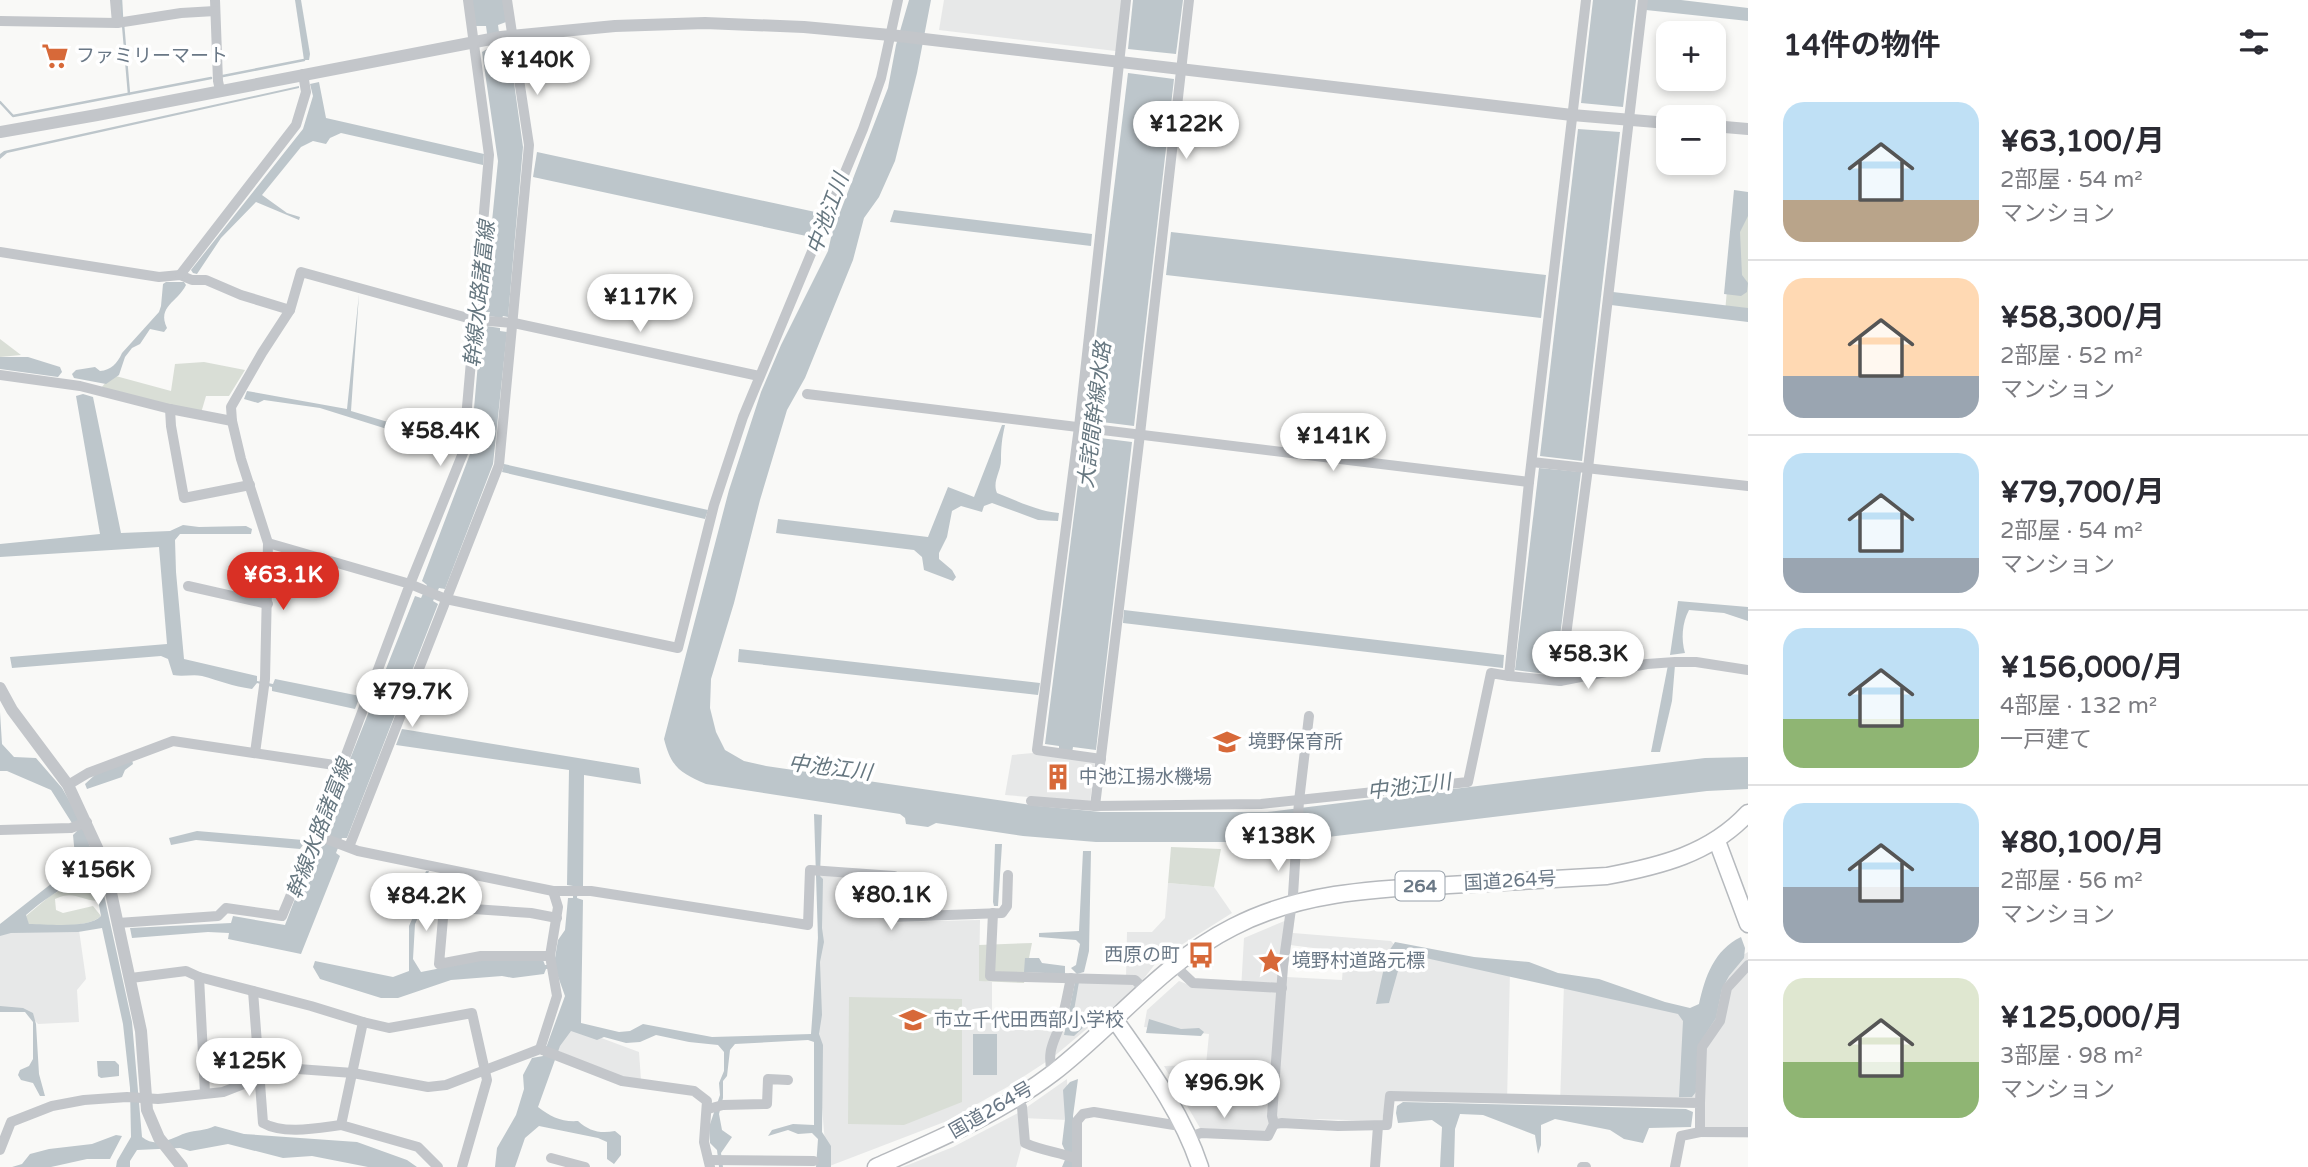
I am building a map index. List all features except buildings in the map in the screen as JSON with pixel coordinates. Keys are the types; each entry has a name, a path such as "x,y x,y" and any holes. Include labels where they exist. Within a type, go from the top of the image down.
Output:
{"main road":[{"name":"国道264号","path":"876,1167 944,1138 1017,1098 1052,1073 1202,944 1234,926 1292,904 1331,894 1375,889 1607,876 1690,855 1733,830 1748,814"},
{"path":"1717,841 1748,924"},
{"path":"1115,1020 1172,1102 1200,1167"}],"street":[{"path":"115,0 122,23"},
{"path":"118,923 218,916 226,908 282,916 320,836 341,766 415,586 463,453 479,320 489,159 480,39 468,0"},
{"path":"345,846 442,597 499,465 510,323 529,145 507,36 508,0"},
{"path":"268,543 415,586 442,597 678,648 714,505 759,376 863,129 881,78 898,0"},
{"path":"1101,759 1037,750 1079,427 1126,0"},
{"path":"1095,806 1189,0"},
{"path":"1510,667 1586,0"},
{"path":"1560,681 1643,0"},
{"path":"0,21 122,23 215,5 220,90"},
{"path":"0,132 480,39 615,26 705,23 804,27 890,35 1572,115 1656,122"},
{"path":"180,275 296,125 306,92 303,74"},
{"path":"1726,128 1748,129"},
{"path":"0,252 159,276 180,275 206,280 241,295 290,310"},
{"path":"255,753 264,683 268,543 232,421 231,407 237,393 290,310 300,272 479,320 510,323 759,376"},
{"path":"0,375 80,386 170,409 232,421"},
{"path":"807,394 1529,482"},
{"path":"170,409 184,498 250,485"},
{"path":"1532,462 1748,486"},
{"path":"188,586 268,604"},
{"path":"1031,801 1095,806 1261,804 1468,782 1491,673 1510,667 1560,681 1671,662 1696,662 1748,670"},
{"path":"0,688 12,710 68,785 105,865 141,1031 151,1124 182,1167"},
{"path":"1077,1163 1077,1121 1083,1114 1094,1112 1174,1125 1201,1133 1268,1136 1274,1124 1272,1116 1292,904 1298,801 1309,716"},
{"path":"68,785 88,773 173,741 341,766"},
{"path":"0,830 71,828 85,824"},
{"path":"320,836 345,846 553,891 575,891 808,925 810,870 894,876 894,917 1002,913 1007,906 1007,875"},
{"path":"542,1049 557,996 550,963 558,907 553,891"},
{"path":"550,963 481,956 439,964 444,907 531,913 556,918"},
{"path":"993,913 990,976 1135,980 1146,990"},
{"path":"1700,1132 1691,1103 1702,1047 1720,1021 1727,988 1748,965"},
{"path":"1175,966 1193,983 1282,988"},
{"path":"131,978 186,971 199,977 389,1028 472,1013 486,1080 462,1167"},
{"path":"199,977 205,1093"},
{"path":"1052,1073 1049,1059 1051,1042 1061,1021 1071,978"},
{"path":"253,991 263,1124 271,1128 302,1129 341,1125 418,1147 438,1167"},
{"path":"341,1125 363,1022"},
{"path":"0,1150 11,1122 52,1106 127,1097 158,1099 223,1093 284,1068 354,1073 428,1087 446,1085 542,1049 622,1081 694,1091 707,1101 704,1142 715,1161 814,1161"},
{"path":"708,1109 723,1105 767,1104 768,1079 788,1080"},
{"path":"1274,1124 1387,1125 1390,1096 1691,1103"},
{"path":"1017,1098 1022,1107 1025,1143 1038,1150 1065,1154 1077,1163"},
{"path":"1375,1167 1378,1126"},
{"path":"1675,1167 1681,1136 1700,1132 1748,1132"},
{"path":"551,1158 585,1167"}],"shaded area":[{"path":"944,0 1130,0 1124,52 939,30"},
{"path":"1735,194 1748,195 1748,314 1725,313"},
{"path":"0,339 21,355 0,357"},
{"path":"204,362 245,370 229,396 206,396 201,413 96,394 112,375 171,391 175,364"},
{"path":"1033,753 1095,762 1090,802 1005,795 1012,755"},
{"path":"1171,847 1221,849 1214,887 1168,883"},
{"name":"市立千代田西部小学校","path":"819,874 889,879 888,922 980,920 979,980 992,982 992,1012 1009,1012 1009,1028 1067,1032 1079,974 1126,978 1127,932 1152,932 1165,918 1168,883 1214,887 1232,913 1159,959 1138,986 1052,1058 1009,1086 947,1121 827,1167 816,1036"},
{"path":"77,881 88,881 96,890 98,901 72,895 62,896 55,899 56,910 63,913 93,906 101,916 77,925 29,925 26,916 50,896"},
{"path":"1294,917 1293,933 1391,941 1399,950 1510,971 1507,1102 1386,1100 1382,1121 1277,1118 1269,1133 1200,1128 1164,1066 1206,1065 1209,1034 1144,1027 1147,1010 1179,981 1197,988 1241,990 1244,938","holes":["1290,945 1344,952 1342,980 1287,977"]},
{"path":"8,930 79,930 86,979 77,990 79,1022 38,1024 24,1009 0,1007 0,934"},
{"path":"1032,943 1024,983 979,981 979,945"},
{"path":"1748,952 1748,1138 1696,1137 1696,1108 1560,1104 1564,984 1703,1015 1716,971"},
{"path":"849,997 962,999 962,1102 904,1125 848,1124"},
{"path":"569,1026 639,1052 641,1080 623,1078 556,1050"},
{"path":"1067,1079 1068,1120 1022,1118 1022,1145 1016,1167 903,1167 953,1147 1020,1112"}],"water":[{"path":"295,0 301,0 309,60 304,60"},
{"path":"472,0 503,0 506,22 498,25 501,46 509,47 523,147 508,317 502,318 489,316 490,312 483,312 498,161 482,52 489,48 486,26 476,26"},
{"path":"909,0 931,0 917,73 895,161 879,197 864,218 853,260 805,378 787,410 711,679 710,708 716,732 725,750 744,761 766,766 1038,806 1101,812 1267,812 1705,758 1748,757 1748,789 1707,791 1303,840 1096,842 1023,836 936,823 928,827 906,824 905,818 900,814 706,784 678,768 664,739 729,490 761,392 781,345 828,251 832,233 888,88 896,45"},
{"path":"1133,0 1183,0 1176,54 1128,49"},
{"path":"1593,0 1636,0 1623,107 1581,103"},
{"path":"1647,0 1681,0 1748,8 1748,21 1646,10"},
{"name":"大詫間幹線水路","path":"1128,73 1174,79 1134,426 1086,420"},
{"path":"319,82 326,118 484,154 483,165 341,133 330,138 326,144 313,141 301,147 262,195 287,213 300,217 299,220 256,202 221,238 197,274 193,273 191,270 303,129 313,96 310,84"},
{"path":"299,86 7,153 0,159 0,154 4,151"},
{"path":"1578,129 1620,132 1582,461 1540,456"},
{"path":"537,152 820,213 811,237 533,177"},
{"path":"1734,190 1748,192 1748,216 1740,232 1742,275 1748,283 1747,292 1741,296 1724,294"},
{"path":"894,210 1092,234 1091,246 890,222"},
{"path":"1171,232 1546,275 1541,318 1166,275"},
{"path":"184,282 186,285 166,309 164,315 167,328 164,332 150,329 140,344 132,348 125,357 119,375 106,384 74,378 72,374 76,370 95,367 100,371 116,363 159,312 163,284"},
{"path":"1613,292 1748,308 1748,322 1611,305"},
{"path":"359,294 351,411 455,442 454,450 320,408 264,400 258,403 244,399 247,391 347,409"},
{"path":"486,326 507,332 493,464 445,589 439,588 433,601 438,604 347,838 342,838 336,853 340,856 301,954 228,939 229,933 132,938 130,928 231,923 233,916 285,925 316,844 321,846 328,830 323,827 415,596 421,598 427,585 422,581 470,454 481,329 485,330"},
{"path":"0,357 28,357 60,367 62,372 58,377 0,369"},
{"path":"83,394 93,397 121,533 170,531 183,525 246,526 252,529 251,534 180,534 175,540 184,659 257,676 257,681 273,684 275,679 360,696 355,709 272,691 272,687 257,683 252,689 202,676 173,675 168,659 161,656 12,668 10,657 167,644 159,547 0,557 0,544 100,534 76,396"},
{"path":"1002,425 1005,425 997,493 1035,508 1059,513 1058,521 1038,520 992,503 984,506 982,512 961,506 952,511 939,559 952,570 956,577 953,581 924,570 922,557 914,550 776,533 778,519 928,537 948,487 974,497"},
{"path":"1084,436 1132,442 1096,750 1073,747 1072,753 1059,751 1059,746 1045,744"},
{"path":"504,464 708,510 705,519 502,472"},
{"path":"1539,468 1581,472 1555,675 1515,670"},
{"path":"1678,601 1748,607 1748,621 1724,613 1689,610 1683,631 1685,653 1670,655"},
{"path":"1124,610 1504,655 1503,668 1123,623"},
{"path":"739,649 1040,683 1038,695 738,662"},
{"path":"1668,665 1675,665 1672,701 1660,752 1651,752"},
{"path":"0,712 2,744 14,757 36,758 62,788 81,821 99,872 132,1022 142,1137 159,1142 215,1126 244,1134 357,1142 407,1160 417,1167 368,1167 312,1156 283,1158 228,1144 190,1151 180,1148 137,1150 130,1161 130,1167 116,1167 131,1137 130,1088 123,1024 102,928 78,932 11,933 0,936 0,924 70,869 75,856 73,835 77,831 51,790 7,771 0,771","holes":["77,881 88,881 96,890 101,916 87,923 29,924 26,915 44,900"]},
{"path":"402,729 639,768 641,784 584,775 583,886 578,886 577,898 583,900 581,1023 619,1032 630,1031 643,1024 712,1037 811,1034 818,938 814,814 822,815 820,876 823,879 824,942 820,962 822,1015 819,1034 823,1045 822,1132 831,1146 831,1167 816,1167 818,1139 812,1133 798,1134 788,1130 768,1136 772,1130 793,1124 814,1125 814,1042 808,1040 735,1044 730,1050 719,1114 722,1130 732,1137 721,1153 723,1167 719,1167 717,1150 710,1143 709,1127 720,1095 719,1083 724,1071 724,1052 718,1045 656,1035 640,1042 626,1043 604,1037 597,1040 571,1031 560,1046 538,1107 556,1118 578,1121 595,1131 615,1131 621,1136 621,1155 614,1164 607,1159 607,1142 539,1126 525,1138 515,1167 495,1167 497,1148 516,1115 524,1089 523,1075 532,1058 543,1056 565,996 555,968 546,969 544,974 513,978 502,976 451,980 398,998 381,998 320,979 313,967 315,961 393,977 409,971 409,926 417,908 419,890 426,871 429,871 421,891 422,909 415,924 413,959 421,972 482,960 543,960 545,965 554,964 558,940 565,930 568,898 573,898 573,886 567,885 569,770 396,745"},
{"path":"132,760 133,764 125,770 122,777 87,789 85,784 96,774"},
{"path":"197,831 303,840 303,845 300,849 196,840 171,845 169,838"},
{"path":"995,844 1002,844 998,906 994,906 993,902"},
{"path":"1083,851 1091,851 1089,951 1084,972 1077,974 1071,968 1076,965 1080,944 1076,940 1039,937 1039,933 1079,931"},
{"path":"1741,937 1745,948 1744,958 1722,989 1716,1018 1698,1046 1696,1092 1692,1097 1679,1097 1683,1021 1678,1014 1403,953 1389,1003 1376,1004 1387,954 1395,942 1474,957 1529,962 1558,973 1599,979 1690,1008 1699,1004 1704,984 1717,957"},
{"path":"1025,958 1039,958 1042,963 1065,966 1065,974 1024,972"},
{"path":"1075,982 1079,982 1073,1016 1086,1017 1087,1024 1074,1036 1064,1035"},
{"path":"0,1006 23,1008 33,1013 39,1074 45,1096 40,1096 33,1083 21,1080 18,1075 33,1059 33,1022 25,1012 0,1012"},
{"path":"1149,1019 1181,1029 1199,1028 1204,1032 1201,1036 1146,1033"},
{"path":"973,1034 997,1034 997,1075 973,1075"},
{"path":"97,1061 115,1061 119,1065 119,1076 98,1076"},
{"path":"1078,1079 1073,1116 1073,1167 1062,1167 1067,1155 1062,1144 1065,1119 1063,1090 1070,1082"},
{"path":"1403,1102 1686,1109 1693,1112 1691,1127 1649,1128 1643,1143 1624,1139 1610,1130 1555,1119 1541,1125 1538,1154 1535,1135 1483,1115 1460,1114 1455,1129 1454,1167 1440,1167 1442,1127 1432,1120 1398,1123 1397,1106"},
{"path":"116,1135 122,1136 110,1159 87,1159 51,1167 12,1167 22,1164 30,1154 92,1144"}],"waterway":[{"path":"121,0 122,18"},
{"path":"123,24 129,94"},
{"path":"223,76 304,60"},
{"path":"0,102 13,116 211,78"}],"place":[{"name":"ファミリーマート","path":"55,56"},
{"name":"境野保育所","path":"1227,742"},
{"name":"中池江揚水機場","path":"1058,777"},
{"name":"西原の町","path":"1201,955"},
{"name":"境野村道路元標","path":"1271,961"},
{"name":"市立千代田西部小学校","path":"913,1020"}],"water label":[{"name":"中池江川","path":"828,214"},
{"name":"幹線水路諸富線","path":"480,294"},
{"name":"中池江川","path":"830,768"},
{"name":"中池江川","path":"1409,787"},
{"name":"幹線水路諸富線","path":"320,829"}]}
